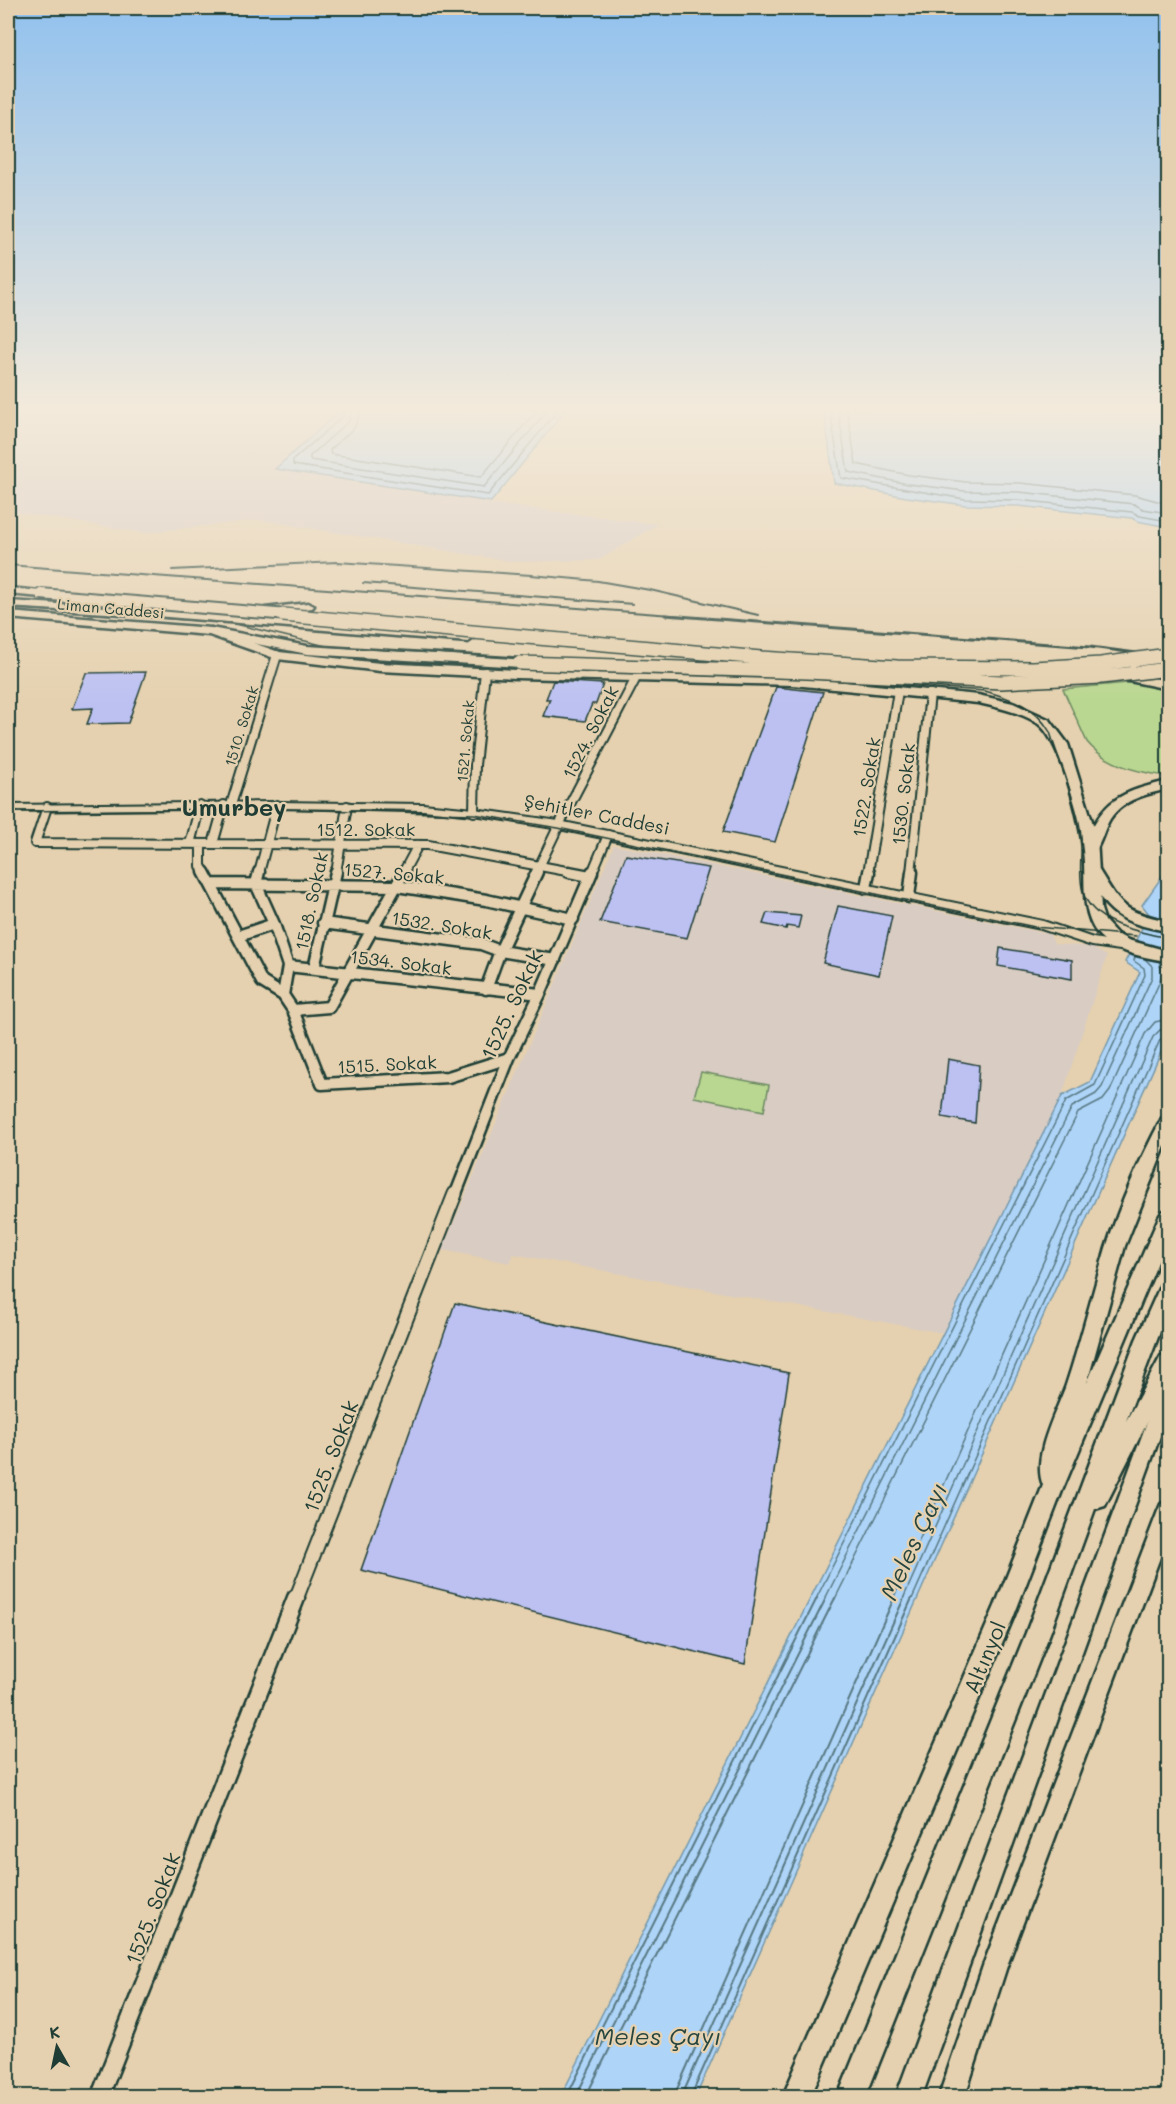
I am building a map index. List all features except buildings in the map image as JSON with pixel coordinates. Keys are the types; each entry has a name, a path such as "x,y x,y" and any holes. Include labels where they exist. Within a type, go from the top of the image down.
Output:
{"main road":[{"path":"8,591 678,650 914,668 1035,669 1103,664 1168,655"},
{"path":"8,604 214,617 885,672 1009,677 1111,674 1168,685"},
{"path":"214,617 308,606"},
{"name":"Liman Caddesi","path":"8,615 211,632"},
{"path":"211,632 308,650 447,660 807,672 969,682 1036,681 1168,669"},
{"path":"211,632 277,656 380,667 636,678 794,681 978,699 1009,706 1045,723 1055,734 1066,758 1088,828 1095,917 1106,933 1127,947"},
{"path":"1091,847 1098,825 1112,806 1127,797 1168,785"},
{"path":"1092,870 1110,904 1125,915 1168,926"},
{"name":"Şehitler Caddesi","path":"1127,947 1168,956"},
{"path":"1051,1491 1054,1442 1076,1386 1116,1246 1153,1152 1168,1123"},
{"name":"Altınyol","path":"797,2097 1168,1217"},
{"path":"852,2097 1066,1558 1146,1340 1168,1290"},
{"path":"1066,1558 1168,1362"},
{"path":"909,2097 1163,1423 1168,1390"},
{"path":"952,2097 996,1963 1168,1511"}],"street":[{"name":"1510. Sokak","path":"213,844 277,656"},
{"name":"1521. Sokak","path":"474,812 475,765 485,672"},
{"name":"1524. Sokak","path":"486,989 500,951 559,825 636,678"},
{"name":"1522. Sokak","path":"866,888 898,691"},
{"name":"1530. Sokak","path":"909,897 930,694"},
{"name":"1515. Sokak","path":"200,805 195,844 201,866 262,982 283,996 293,1010 322,1084 448,1077 509,1058"},
{"name":"Şehitler Caddesi","path":"8,807 277,805 423,807 474,812 559,825 866,888 1042,925 1092,942 1127,947"},
{"path":"277,805 256,884 274,924 288,966 283,996"},
{"name":"1518. Sokak","path":"314,968 334,884 347,806"},
{"name":"1512. Sokak","path":"47,807 34,843 418,845 590,876"},
{"name":"1525. Sokak","path":"100,2097 509,1058 540,994 608,835"},
{"path":"293,1010 329,1007 345,972 397,886 418,845"},
{"name":"1527. Sokak","path":"211,884 397,886 486,900 573,919"},
{"name":"1532. Sokak","path":"323,923 481,944 500,951 555,960"},
{"path":"238,936 274,924"},
{"name":"1534. Sokak","path":"288,966 540,994"}],"shaded area":[{"path":"8,508 529,508 658,524 599,560 515,562 259,520 143,533 8,511"},
{"path":"614,845 1049,934 1055,944 1091,947 1107,956 1062,1096 943,1333 513,1254 510,1263 442,1250"}],"green space":[{"path":"1139,682 1168,689 1168,776 1146,773 1124,766 1095,750 1087,742 1063,689"},
{"path":"701,1072 769,1085 764,1111 694,1097"}],"water":[{"path":"1039,508 1168,508 1168,527 1132,518"},
{"name":"Meles Çayı","path":"1168,868 1168,1036 696,2096 561,2096 1062,1096 1090,1082 1140,972 1125,962 1149,914 1142,905"}],"tram line":[{"path":"8,608 231,623 326,646 538,660 660,674 803,678 985,691 1005,697 1030,710 1050,732 1078,816 1081,836 1081,884 1088,903 1097,912 1119,925 1168,938"},
{"path":"8,811 276,809 474,814 558,828 1035,927 1136,936"}],"railway":[{"path":"172,570 337,562 531,575 598,581 650,590 758,615"},
{"path":"8,565 685,616"},
{"path":"363,583 633,604"},
{"path":"665,615 1090,647 1168,657"}],"district":[{"name":"Umurbey","path":"234,806"}]}
